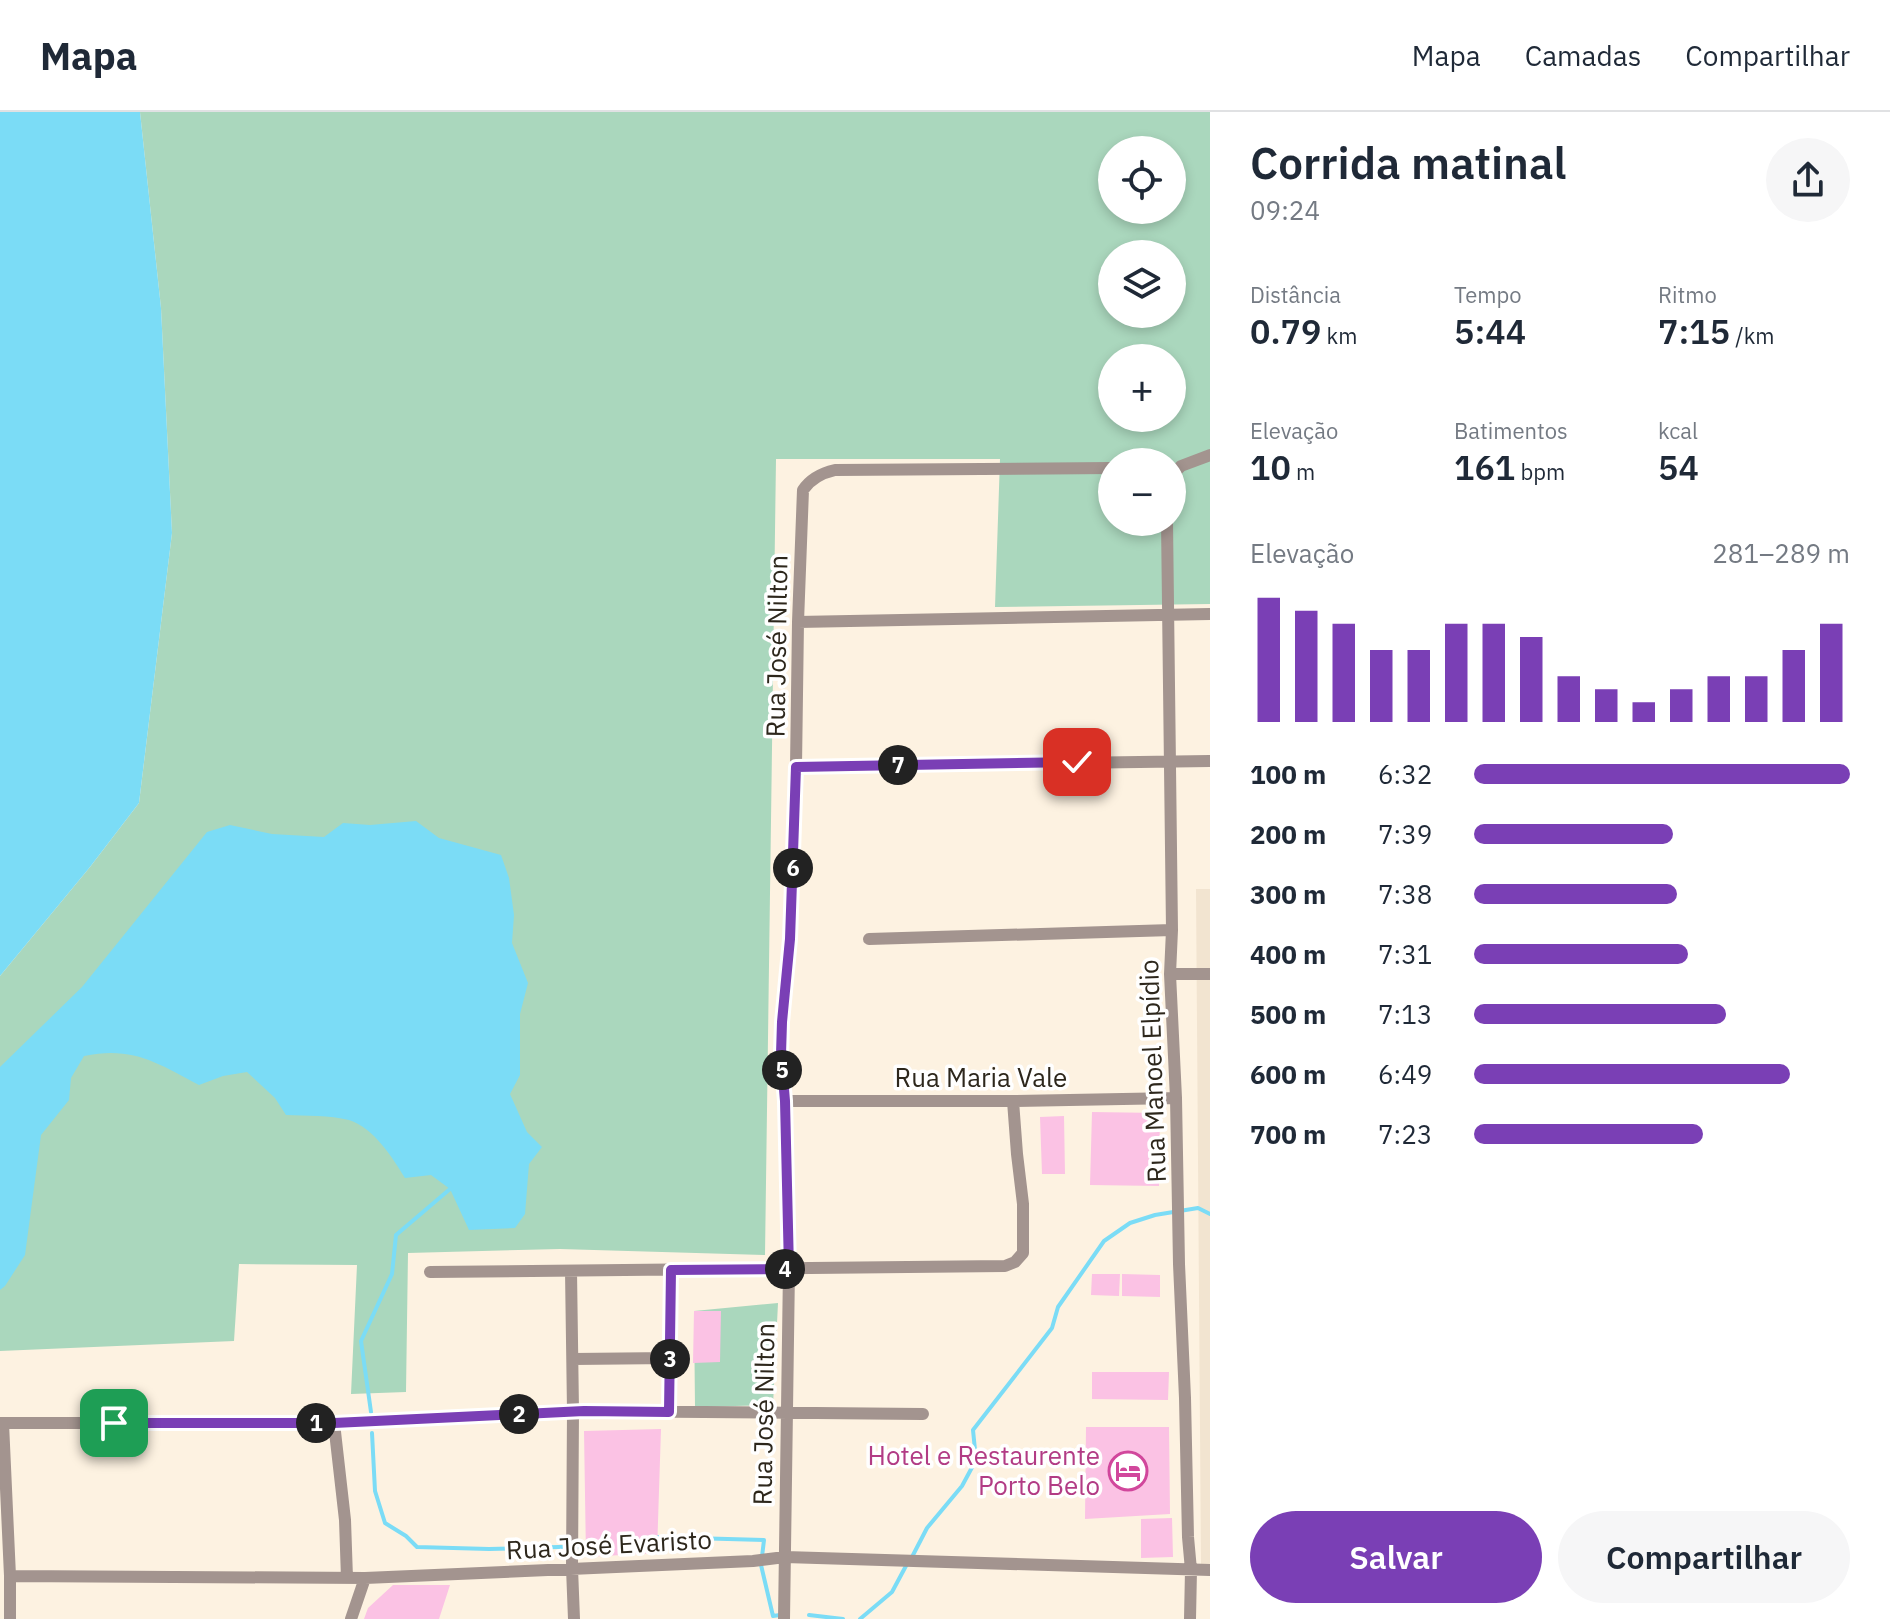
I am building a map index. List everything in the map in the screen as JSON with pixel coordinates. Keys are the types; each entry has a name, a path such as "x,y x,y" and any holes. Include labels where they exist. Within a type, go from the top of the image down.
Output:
{"street":[{"path":"1186,464 1210,455"},
{"name":"Rua José Nilton","path":"784,1619 789,1269 781,1054 790,939 803,490 822,473 835,470 1098,468"},
{"name":"Rua Manoel Elpídio","path":"1167,536 1170,974 1191,1570 1190,1619"},
{"path":"798,622 1210,614"},
{"path":"796,767 1210,761"},
{"path":"869,939 1172,930"},
{"path":"1170,974 1210,974"},
{"name":"Rua Maria Vale","path":"785,1101 1176,1098"},
{"path":"430,1272 1005,1266 1015,1262 1023,1253 1023,1204 1013,1101"},
{"path":"669,1412 671,1270"},
{"path":"571,1271 574,1619"},
{"path":"573,1359 670,1358"},
{"path":"10,1619 2,1423 334,1423 573,1411 923,1414"},
{"path":"334,1423 345,1520 347,1578"},
{"name":"Rua José Evaristo","path":"10,1576 365,1578 572,1562 753,1561 785,1557 1210,1570"},
{"path":"351,1619 365,1578"}],"shaded area":[{"path":"1196,889 1210,889 1210,1564 1201,1564"}],"green space":[{"path":"140,112 1210,112 1210,604 995,607 1000,459 776,459 765,1255 560,1249 408,1253 406,1392 351,1394 357,1265 239,1264 234,1341 0,1351 0,976 139,803 172,533 161,308"},
{"path":"778,1303 773,1405 695,1407 694,1311"}],"water":[{"path":"0,112 140,112 161,308 172,533 139,803 0,976"},
{"path":"416,821 439,838 501,855 509,878 514,915 512,943 528,983 520,1014 520,1075 510,1094 527,1132 542,1147 529,1164 525,1214 515,1228 469,1230 450,1189 431,1175 405,1178 374,1136 349,1120 286,1115 275,1098 247,1072 223,1076 199,1085 144,1058 101,1053 84,1056 71,1078 69,1100 41,1135 25,1255 0,1290 0,1067 82,987 207,832 230,825 272,834 324,837 343,823 370,825"}],"building":[{"path":"1092,1112 1160,1113 1159,1186 1090,1185"},
{"path":"1064,1116 1065,1174 1042,1174 1040,1117"},
{"path":"1092,1274 1120,1274 1119,1296 1091,1295"},
{"path":"1122,1274 1160,1275 1160,1297 1122,1296"},
{"path":"694,1311 721,1311 720,1362 693,1363"},
{"path":"1092,1372 1169,1372 1168,1400 1092,1399"},
{"name":"Hotel e Restaurente Porto Belo","path":"1086,1427 1169,1427 1170,1514 1085,1519"},
{"path":"661,1429 657,1553 586,1557 584,1431"},
{"path":"1172,1518 1173,1557 1141,1558 1141,1519"},
{"path":"393,1585 450,1585 439,1619 364,1619 368,1608"}],"waterway":[{"path":"371,1412 361,1341 392,1274 396,1235 450,1189"},
{"path":"912,1557 927,1528 962,1486 976,1460 973,1430 1052,1328 1058,1307 1104,1241 1130,1223 1155,1215 1198,1208 1210,1214"},
{"path":"372,1433 375,1491 385,1523 417,1547 489,1549 591,1546"},
{"path":"655,1537 764,1540 761,1565 773,1616 780,1615"},
{"path":"860,1619 892,1592 907,1564"},
{"path":"809,1615 843,1619"}],"place":[{"name":"Hotel e Restaurente Porto Belo","path":"1128,1471"}],"route":[{"path":"114,1423 334,1423 584,1411 669,1412 671,1270 789,1269 781,1054 790,939 796,767 1077,762"}]}
